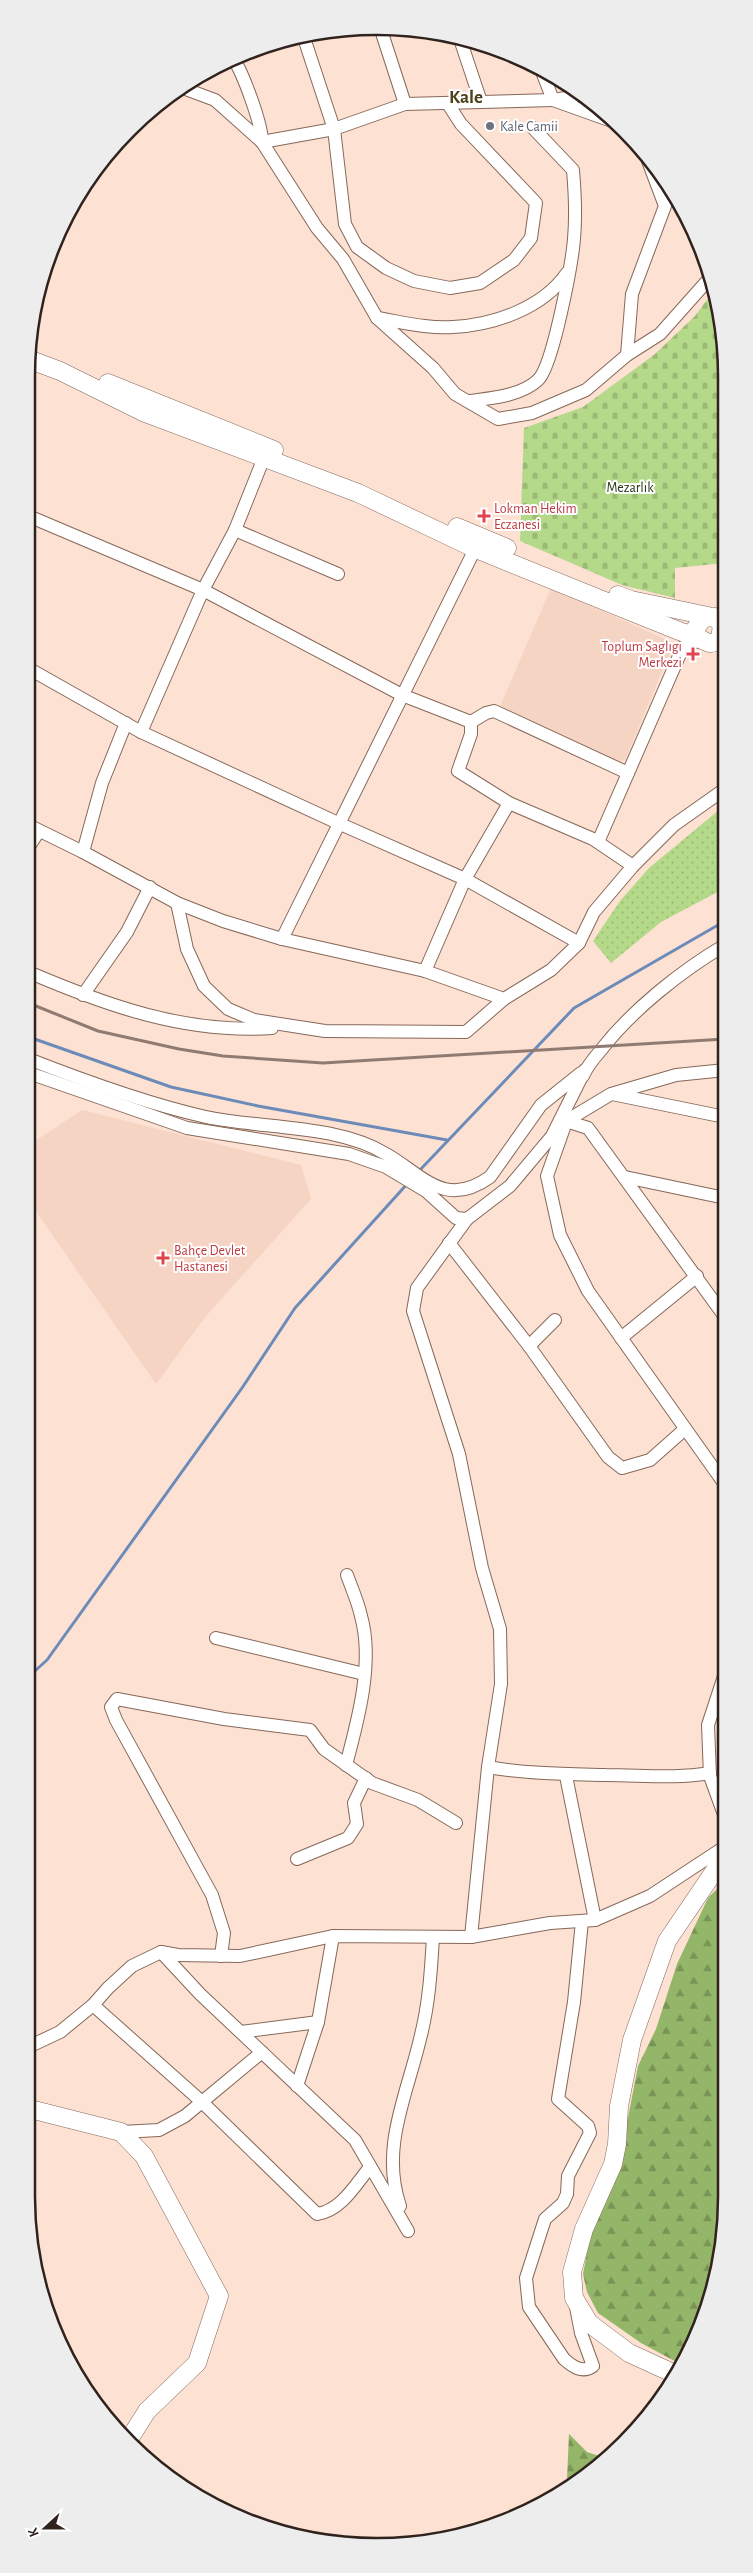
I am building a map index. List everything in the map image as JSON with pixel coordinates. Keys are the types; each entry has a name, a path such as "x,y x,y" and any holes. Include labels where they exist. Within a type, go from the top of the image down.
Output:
{"street":[{"path":"383,35 405,104"},
{"path":"306,43 334,128 345,224 357,247 386,268 414,281 450,288 480,283 514,260 531,238 536,203 461,124 448,104"},
{"path":"462,46 481,102"},
{"path":"238,64 242,70 248,95 262,130 262,142"},
{"path":"545,80 553,100 596,115"},
{"path":"190,91 215,100 262,142 317,228 343,259 378,318 396,338 433,368 455,394 498,419 532,413 586,390 627,355 660,334 705,284"},
{"path":"262,142 334,128 405,104 553,100 572,97"},
{"path":"470,401 507,396 539,380 549,359 571,266 574,238 573,170 533,128"},
{"path":"627,355 632,294 665,206 655,181"},
{"path":"378,318 412,324 453,327 503,318 537,301 558,286 571,266"},
{"path":"36,354 146,405"},
{"path":"36,362 266,453 679,631 714,633"},
{"path":"141,732 203,590 235,530 266,453"},
{"path":"35,519 203,590 402,695 471,722"},
{"path":"235,530 338,574"},
{"path":"282,939 478,543"},
{"path":"598,842 683,647 714,633"},
{"path":"35,672 141,732 465,879 580,943"},
{"path":"471,722 486,712 494,711 628,773"},
{"path":"471,722 471,734 458,771 509,803 598,842 633,866"},
{"path":"83,852 102,783 126,723"},
{"path":"177,904 187,949 204,986 228,1009 254,1020 325,1031 466,1032 504,998 551,970 580,943 594,912 633,866 674,826 718,793"},
{"path":"425,971 465,879 509,803"},
{"path":"35,829 83,852 177,904 282,939 425,971 504,998"},
{"path":"35,837 39,831"},
{"path":"83,995 127,932 150,888"},
{"path":"471,1937 488,1767 501,1684 500,1629 482,1568 460,1454 413,1311 417,1288 467,1219 510,1186 552,1136 585,1070 617,1029 641,1006 718,949"},
{"path":"35,975 83,995 164,1020 214,1029 296,1026"},
{"path":"35,1061 154,1102 207,1117 355,1140 386,1154 391,1164"},
{"path":"585,1070 547,1176 560,1235 588,1291 718,1475"},
{"path":"426,1187 447,1190 466,1189 478,1185 490,1177 541,1105 585,1070"},
{"path":"566,1121 611,1094 676,1075 718,1071"},
{"path":"35,1075 188,1128 349,1154 391,1164 426,1187 456,1218 467,1219"},
{"path":"611,1094 718,1116"},
{"path":"566,1121 588,1128 626,1177 642,1203 718,1307"},
{"path":"626,1177 718,1197"},
{"path":"449,1243 528,1346 608,1457 622,1468 650,1460 685,1429"},
{"path":"621,1338 697,1276"},
{"path":"528,1346 555,1320"},
{"path":"346,1765 359,1718 364,1674 365,1637 362,1616 347,1576"},
{"path":"216,1638 364,1674"},
{"path":"718,1695 708,1726 710,1773 718,1796"},
{"path":"222,1956 224,1933 212,1895 120,1728 113,1713 113,1702 117,1699 224,1719 310,1730 324,1749 372,1783 418,1800 456,1823"},
{"path":"488,1767 566,1776 605,1775 682,1778 710,1773"},
{"path":"566,1776 595,1920"},
{"path":"298,1858 348,1838 357,1824 354,1804 366,1778"},
{"path":"35,2044 60,2032 93,2005 132,1966 161,1952 178,1955 240,1956 333,1936 471,1937 550,1923 595,1920 650,1896 718,1851"},
{"path":"582,1921 574,2002 558,2099 588,2126 590,2133 568,2176 563,2203 545,2219 526,2278 529,2306 564,2359 576,2368 589,2369 593,2366 581,2333 574,2298 572,2272 584,2229 612,2164 617,2144 619,2106 632,2040 667,1940 718,1866"},
{"path":"298,2086 318,2022 333,1936"},
{"path":"161,1952 200,1994 355,2140 408,2231 395,2192 392,2160 398,2119 420,2040 430,1988 433,1937"},
{"path":"93,2005 202,2102 317,2214 328,2213 345,2198 370,2167"},
{"path":"241,2032 318,2022"},
{"path":"35,2110 121,2132 159,2130 185,2116 262,2052"},
{"path":"121,2132 144,2156 219,2296 197,2363 147,2410 132,2435"},
{"path":"574,2298 589,2323 629,2354 669,2372"}],"shaded area":[{"path":"551,588 674,643 625,760 616,762 499,709"},
{"name":"Bahçe Devlet Hastanesi","path":"82,1110 301,1165 311,1199 206,1316 156,1384 35,1210 35,1141"}],"green space":[{"name":"Mezarlık","path":"708,298 715,332 718,376 718,564 675,568 675,598 622,585 520,541 524,428 583,407 655,354 695,316"},
{"path":"718,811 718,892 661,922 611,963 593,941 620,901 649,868"},
{"path":"718,1888 717,2219 711,2263 700,2306 683,2348 675,2361 641,2343 598,2313 587,2292 583,2274 591,2232 626,2128 638,2066 656,2029 677,1964 708,1898"},
{"path":"569,2434 587,2452 598,2456 567,2479"}],"waterway":[{"path":"419,1171 574,1008 718,925"},
{"path":"35,1039 171,1087 258,1106 447,1140"},
{"path":"35,1671 47,1660 242,1388 295,1308 408,1183"}],"railway":[{"path":"35,1006 98,1031 179,1049 223,1056 323,1063 718,1039"}],"place":[{"name":"Kale Camii","path":"490,126"},
{"name":"Lokman Hekim Eczanesi","path":"484,516"},
{"name":"Toplum Saglıgı Merkezi","path":"693,654"},
{"name":"Bahçe Devlet Hastanesi","path":"163,1258"}],"district":[{"name":"Kale","path":"466,96"}]}
